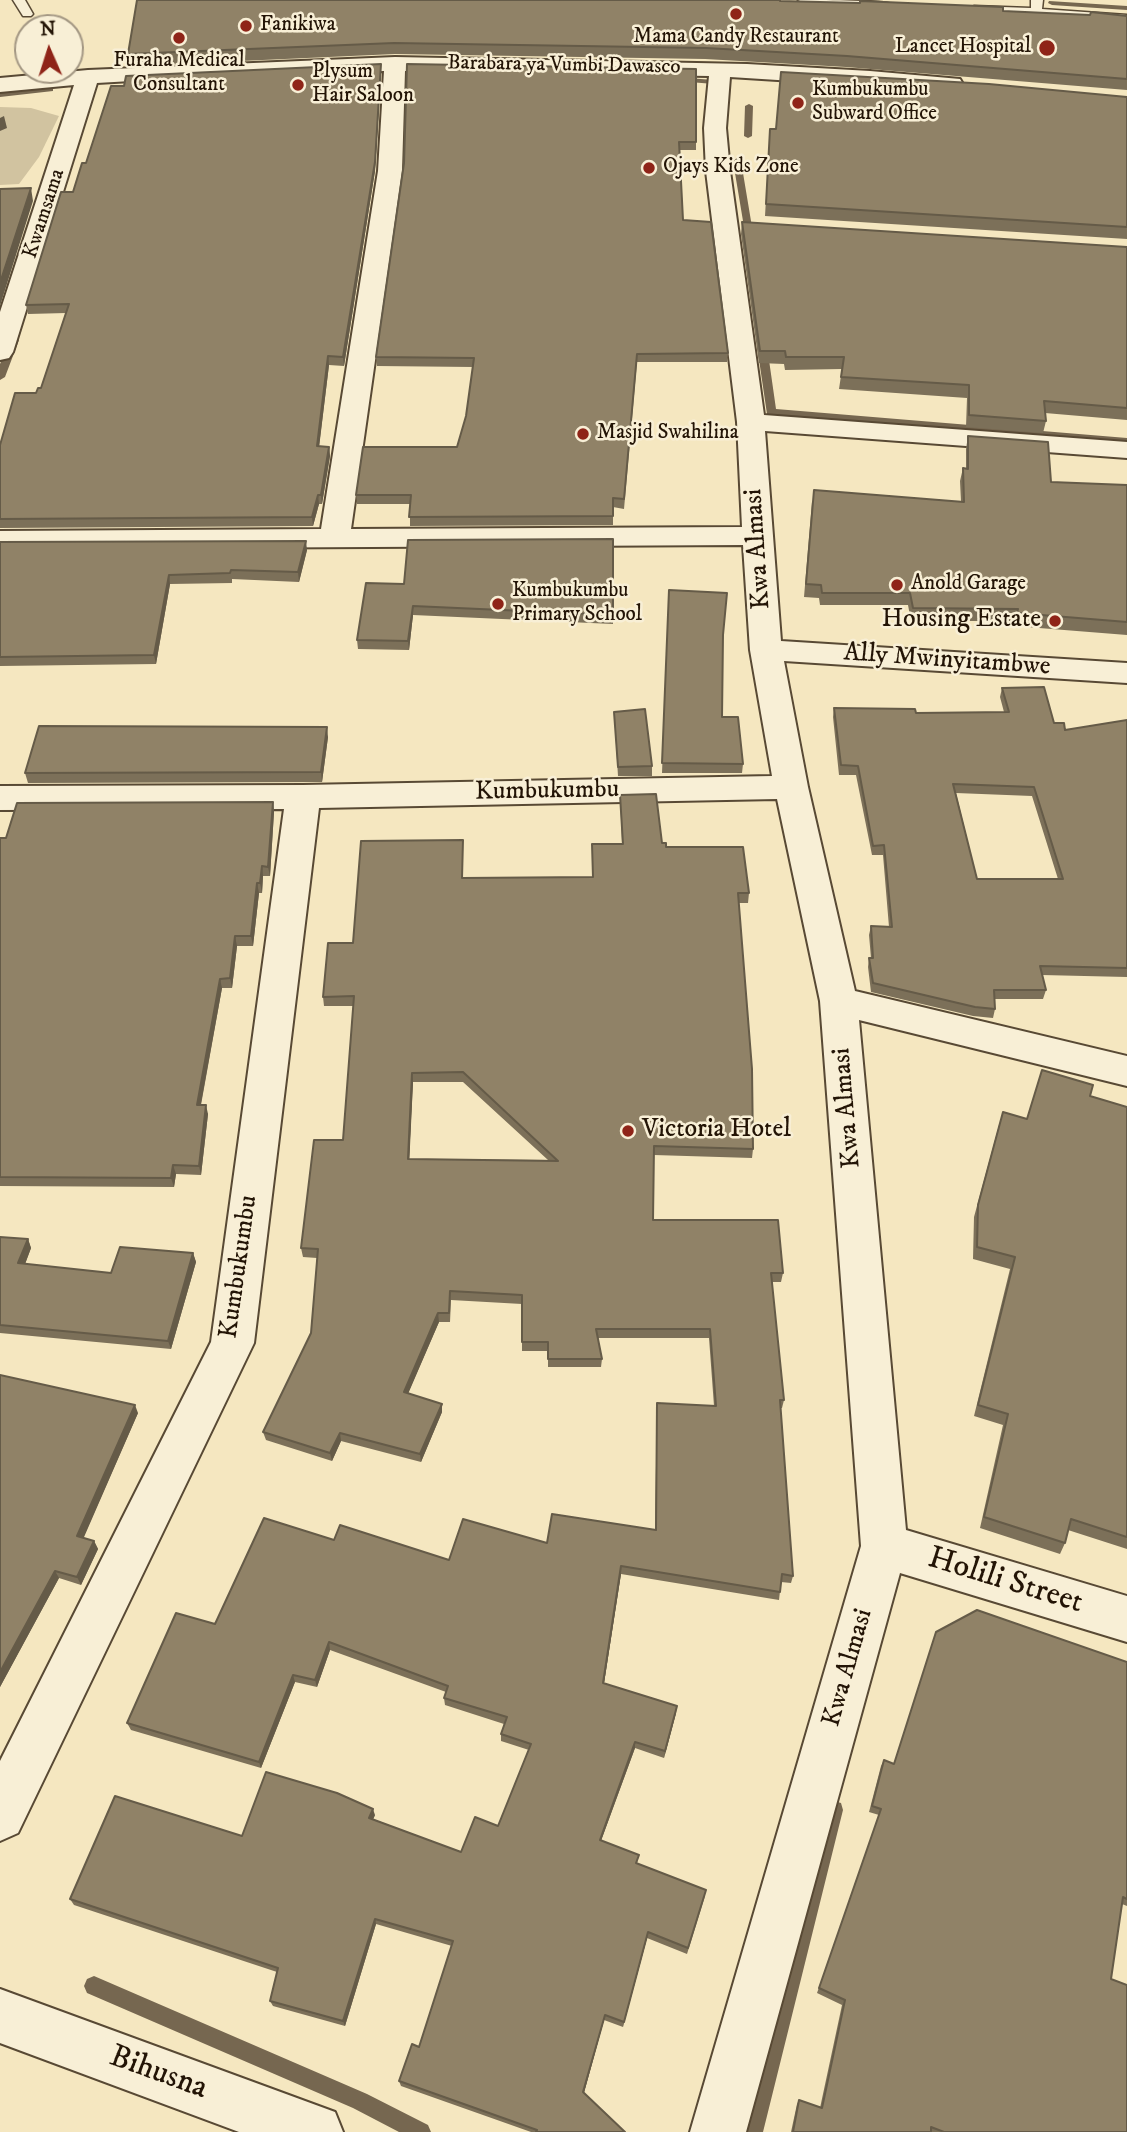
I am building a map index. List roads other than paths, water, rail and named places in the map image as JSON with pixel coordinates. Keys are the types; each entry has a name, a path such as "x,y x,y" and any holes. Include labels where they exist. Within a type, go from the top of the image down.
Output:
{"street":[{"name":"Barabara ya Vumbi Dawasco","path":"0,85 88,76 395,64 526,64 881,77 975,86"},
{"path":"335,537 384,220 390,171 395,64"},
{"name":"Kwa Almasi","path":"718,2132 884,1546 839,1001 791,787 766,650 735,223 715,128 720,70"},
{"name":"Kwamsama","path":"0,352 88,76"},
{"path":"751,422 1127,450"},
{"path":"0,540 758,536"},
{"name":"Ally Mwinyitambwe","path":"766,650 1127,673"},
{"name":"Kumbukumbu","path":"0,797 303,797 791,787"},
{"name":"Kumbukumbu","path":"0,1815 232,1343 303,797"},
{"path":"839,1001 1127,1071"},
{"name":"Holili Street","path":"884,1546 1127,1619"},
{"name":"Bihusna","path":"0,2016 315,2132"}],"lane":[{"path":"19,0 27,14"},
{"path":"804,0 900,5"},
{"path":"968,8 1036,6 1127,18"}],"waterway":[{"path":"1052,3 1127,8"},
{"path":"677,79 714,82"},
{"path":"0,95 50,89"},
{"path":"748,136 749,106"},
{"path":"737,161 750,239"},
{"path":"0,377 14,340"},
{"path":"762,346 771,412 1127,441"},
{"path":"753,2132 834,1810"},
{"path":"94,1986 360,2101 421,2132"}],"place":[{"name":"Mama Candy Restaurant","path":"736,14"},
{"name":"Fanikiwa","path":"246,26"},
{"name":"Furaha Medical Consultant","path":"179,38"},
{"name":"Lancet Hospital","path":"1047,48"},
{"name":"Plysum Hair Saloon","path":"298,85"},
{"name":"Kumbukumbu Subward Office","path":"798,103"},
{"name":"Ojays Kids Zone","path":"649,168"},
{"name":"Masjid Swahilina","path":"583,434"},
{"name":"Anold Garage","path":"897,585"},
{"name":"Kumbukumbu Primary School","path":"498,604"},
{"name":"Housing Estate","path":"1055,621"},
{"name":"Victoria Hotel","path":"628,1131"}]}
